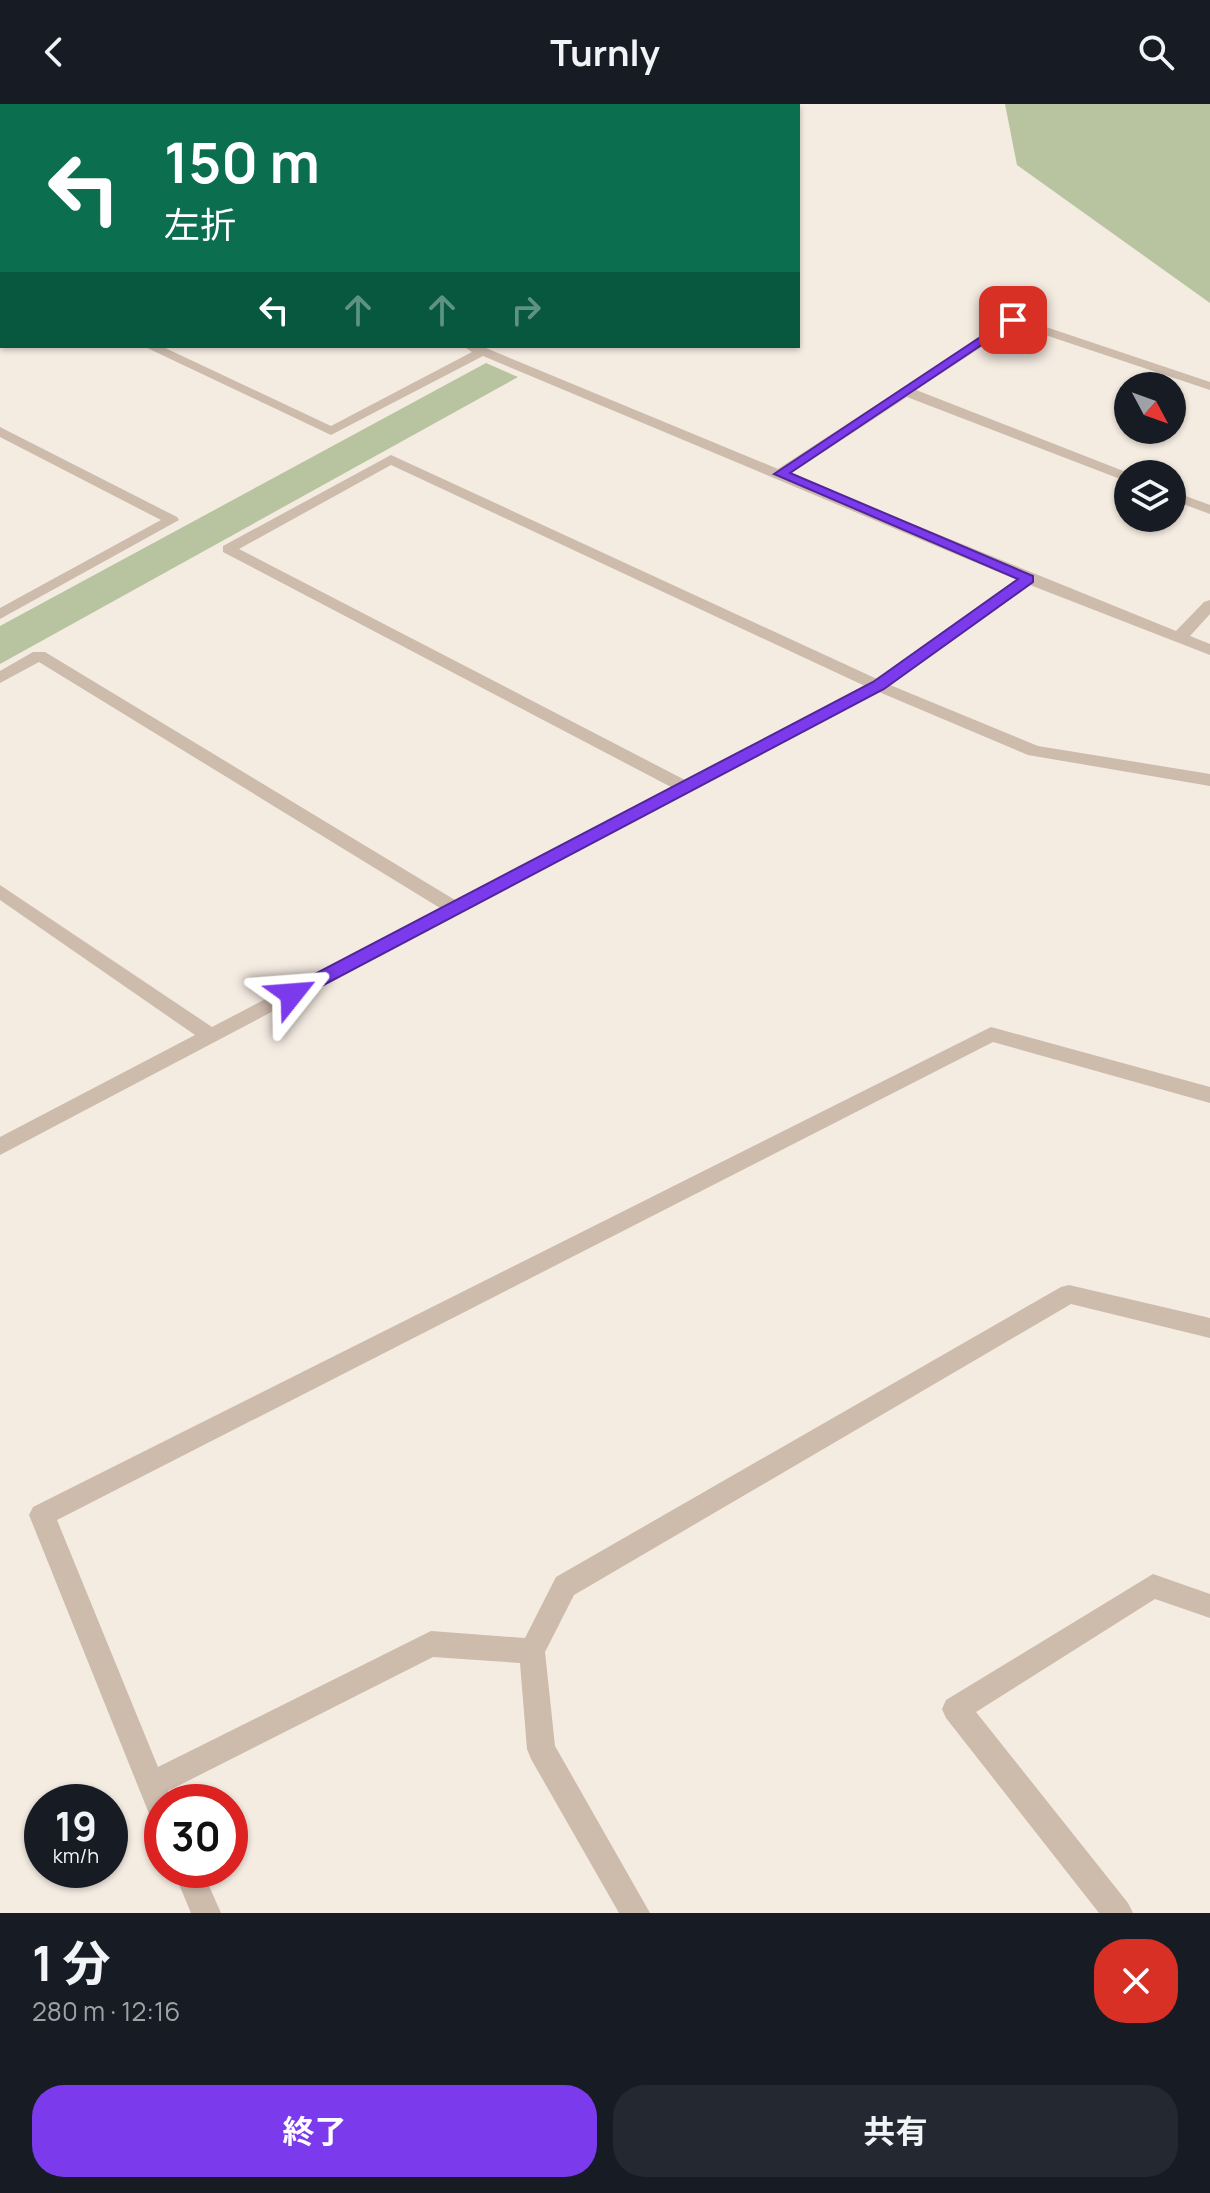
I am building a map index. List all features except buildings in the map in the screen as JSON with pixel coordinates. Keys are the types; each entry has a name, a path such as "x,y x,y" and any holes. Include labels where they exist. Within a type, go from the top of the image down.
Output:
{"street":[{"path":"781,474 1013,320 1210,386"},
{"path":"154,348 331,431 476,349 1028,579 1210,650"},
{"path":"905,391 1114,473"},
{"path":"0,431 172,520 0,614"},
{"path":"687,788 228,549 391,459 878,686 1034,751 1210,780"},
{"path":"1186,501 1210,510"},
{"path":"0,1147 878,686 1028,579"},
{"path":"1180,637 1210,605"},
{"path":"0,678 39,655 454,908"},
{"path":"0,891 212,1037"},
{"path":"151,1784 42,1515 991,1034 1210,1095"},
{"path":"635,1913 541,1749 532,1651 565,1586 1069,1294 1210,1328"},
{"path":"1118,1913 956,1709 1153,1586 1210,1606"},
{"path":"153,1784 431,1644 532,1651"},
{"path":"195,1888 206,1913"}],"green space":[{"path":"1005,104 1210,104 1210,303 1017,165"},
{"path":"486,363 518,377 0,664 0,626"}],"route":[{"path":"292,994 878,686 1028,579 781,474 1013,320"}]}
